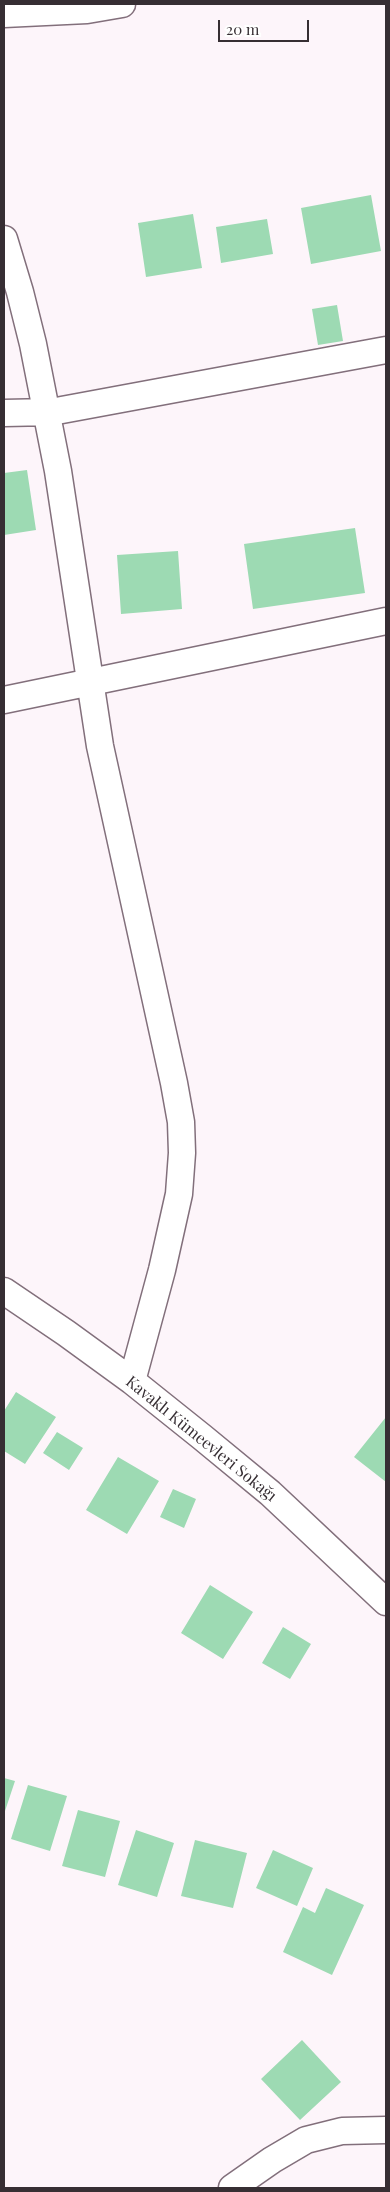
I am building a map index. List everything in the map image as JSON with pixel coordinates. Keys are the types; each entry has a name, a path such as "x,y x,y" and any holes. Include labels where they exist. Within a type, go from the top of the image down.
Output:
{"street":[{"path":"4,14 87,10 122,4"},
{"path":"4,239 20,292 46,412 78,592 100,746 167,1047 181,1122 182,1153 179,1194 162,1270 132,1381"},
{"path":"4,413 46,412 386,350"},
{"path":"4,700 90,684 386,621"},
{"name":"Kavaklı Kümeevleri Sokağı","path":"4,1291 132,1381 270,1493 386,1602"},
{"path":"232,2188 272,2160 306,2140 342,2132 386,2130"}],"building":[{"path":"371,195 381,251 311,264 301,208"},
{"path":"193,214 202,268 146,277 138,223"},
{"path":"267,219 273,254 221,263 216,227"},
{"path":"337,305 343,341 318,345 312,309"},
{"path":"27,470 36,530 4,535 4,473"},
{"path":"355,528 365,593 253,609 244,544"},
{"path":"178,551 182,609 121,614 117,555"},
{"path":"16,1392 56,1417 25,1464 4,1451 4,1411"},
{"path":"386,1417 386,1482 354,1457"},
{"path":"57,1432 83,1448 69,1470 43,1453"},
{"path":"118,1457 159,1481 127,1534 86,1510"},
{"path":"173,1489 196,1499 184,1528 160,1517"},
{"path":"210,1585 253,1612 223,1659 181,1633"},
{"path":"283,1627 311,1644 290,1679 262,1663"},
{"path":"4,1778 15,1781 4,1814"},
{"path":"28,1785 67,1796 50,1851 11,1839"},
{"path":"78,1810 120,1821 105,1877 62,1866"},
{"path":"136,1830 174,1843 157,1897 118,1885"},
{"path":"195,1840 247,1853 233,1908 181,1896"},
{"path":"273,1850 313,1868 297,1906 256,1888"},
{"path":"326,1888 364,1905 332,1975 283,1952 303,1907 315,1913"},
{"path":"302,2040 341,2082 300,2120 261,2079"}]}
